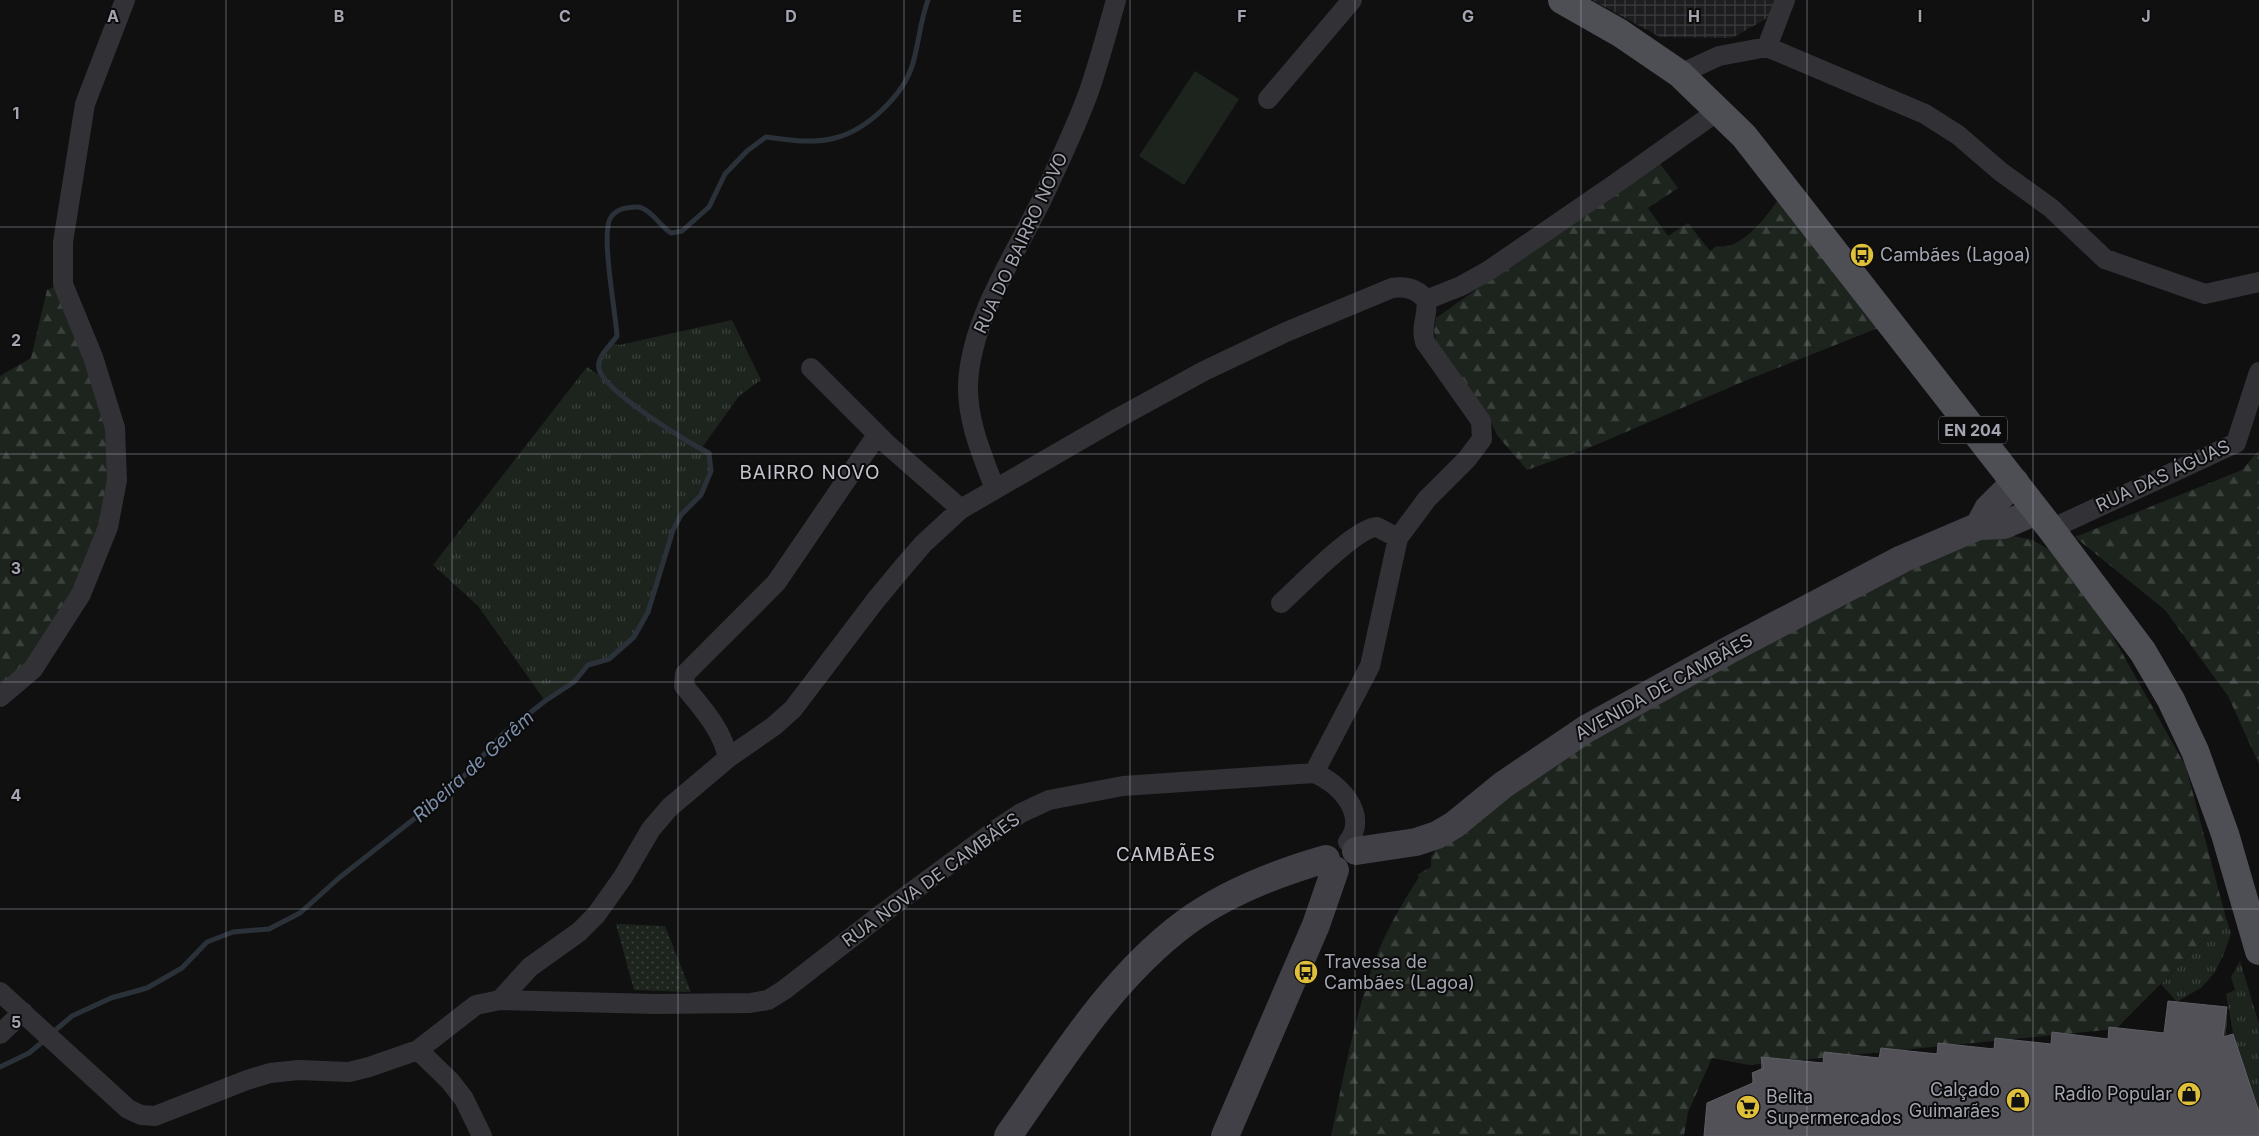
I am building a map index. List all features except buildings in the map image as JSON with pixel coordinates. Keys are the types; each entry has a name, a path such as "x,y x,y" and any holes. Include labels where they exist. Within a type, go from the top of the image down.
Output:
{"main road":[{"name":"EN 204","path":"1562,0 1620,33 1680,74 1719,110 1763,158 2015,482 2142,652 2171,700 2195,751 2225,834 2259,951"}],"street":[{"path":"0,697 33,669 81,594 108,527 112,508 117,480 115,428 93,357 63,284 63,242 85,104 125,0"},
{"name":"RUA DO BAIRRO NOVO","path":"995,489 973,430 969,406 968,383 975,340 989,305 1043,196 1080,113 1099,61 1116,0"},
{"path":"1268,99 1352,0"},
{"path":"1767,47 1785,0"},
{"path":"1680,74 1719,56 1767,47 1925,114 1958,135 2001,172 2051,208 2105,259 2205,294 2259,282"},
{"path":"1426,300 1461,286 1488,271 1648,162 1719,110"},
{"path":"500,1000 530,967 579,932 596,915 623,877 651,829 670,806 728,758 784,718 904,566 923,544 961,509 1204,371 1286,332 1392,288 1402,286 1410,288 1426,300"},
{"path":"1008,1136 1075,1038 1124,979 1186,922 1243,888 1288,870 1331,864 1345,871 1355,861 1352,847 1356,828 1355,816 1350,805 1341,789 1332,781 1314,773 1370,666 1398,538 1427,499 1467,459 1482,439 1481,421 1425,342 1422,332 1426,300"},
{"path":"811,368 878,435 961,509"},
{"name":"RUA DAS ÁGUAS","path":"2044,520 2236,443 2259,372"},
{"path":"728,758 725,742 718,730 684,686 685,674 776,583 878,435"},
{"path":"1979,526 1988,509 2015,482"},
{"name":"AVENIDA DE CAMBÃES","path":"1352,847 1416,842 1437,835 1454,825 1503,786 1586,729 1729,650 1902,560 1979,526 2044,520"},
{"path":"1282,604 1347,543 1368,529 1377,527 1398,538"},
{"name":"RUA NOVA DE CAMBÃES","path":"418,1050 476,1005 500,1000 655,1004 750,1003 768,1000 784,990 883,912 997,829 1021,813 1049,800 1123,786 1314,773"},
{"path":"1225,1136 1316,925 1331,864"},
{"path":"0,992 128,1108 141,1115 155,1116 270,1073 299,1070 349,1072 418,1050 450,1081 464,1099 482,1136"},
{"path":"0,1034 23,1012"}],"shaded area":[{"path":"1592,0 1786,0 1782,10 1732,38 1660,37"}],"green space":[{"path":"1195,71 1239,99 1184,185 1139,156"},
{"path":"1658,161 1678,188 1648,208 1668,236 1688,223 1710,251 1717,246 1735,244 1752,232 1778,200 1878,328 1747,380 1591,447 1527,470 1497,435 1489,418 1437,345 1434,330 1436,318"},
{"path":"63,284 93,357 117,480 81,594 0,697 0,376 31,358 47,290"},
{"path":"732,320 761,380 739,396 701,449 709,453 711,471 701,495 681,515 673,530 648,612 634,637 609,659 588,665 574,682 545,701 478,606 433,565 587,367 602,377 599,362 612,343 619,345"},
{"path":"2259,450 2259,764 2228,696 2165,610 2075,537 2242,470"},
{"path":"1999,533 2032,540 2050,550 2107,626 2186,767 2226,918 2116,1029 1749,1065 1712,1058 1688,1112 1684,1136 1331,1136 1354,1031 1376,957 1392,922 1419,877 1417,875 1431,867 1431,857 1437,848 1604,729 1954,546"},
{"path":"2226,918 2231,933 2215,972 2202,987 2177,1002 2161,984"},
{"path":"616,924 665,926 691,992 634,990"},
{"path":"2240,961 2259,1024 2259,1127 2239,1066 2226,994 2235,990 2231,977"}],"waterway":[{"name":"Ribeira de Gerêm","path":"52,1033 72,1016 111,998 147,988 182,968 207,942 233,932 269,929 300,913 339,878 452,789 503,734 545,701 574,682 588,665 609,659 634,637 648,612 673,530 681,515 701,495 711,471 709,453 666,428 630,403 604,379 599,369 602,356 617,336 607,239 611,217 623,209 639,207 650,213 671,233 682,231 709,207 725,174 747,151 766,137 801,141 827,140 847,134 871,119 893,99 908,75 913,63 928,0"},
{"name":"Ribeira de Gerêm","path":"0,1067 29,1053 46,1039"}],"place":[{"name":"Cambães (Lagoa)","path":"1862,255"},
{"name":"Travessa de Cambães (Lagoa)","path":"1306,972"},
{"name":"Radio Popular","path":"2189,1094"},
{"name":"Calçado Guimarães","path":"2018,1100"},
{"name":"Belita Supermercados","path":"1748,1107"}],"district":[{"name":"BAIRRO NOVO","path":"810,472"},
{"name":"CAMBÃES","path":"1166,854"}]}
